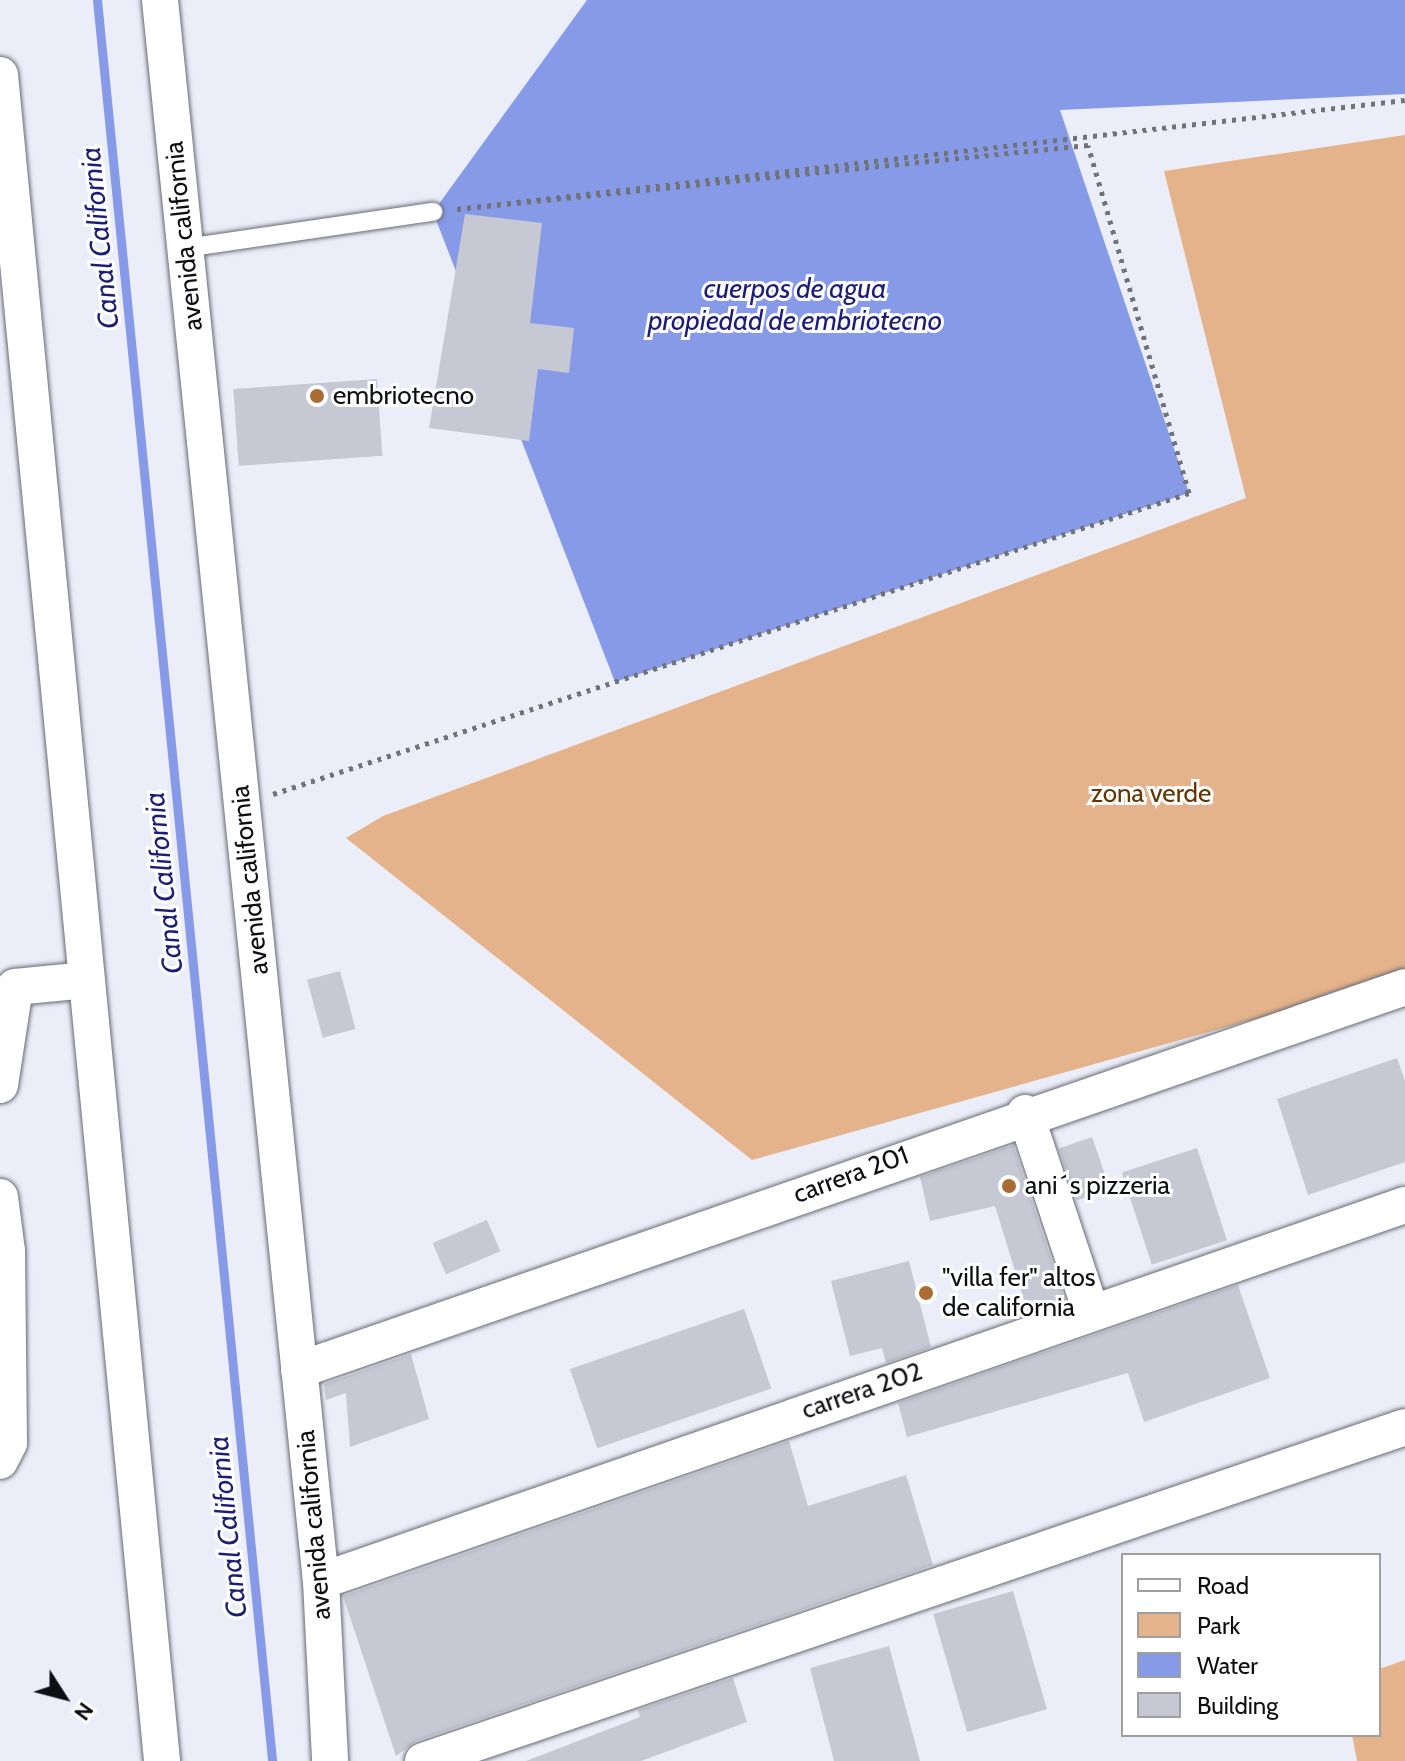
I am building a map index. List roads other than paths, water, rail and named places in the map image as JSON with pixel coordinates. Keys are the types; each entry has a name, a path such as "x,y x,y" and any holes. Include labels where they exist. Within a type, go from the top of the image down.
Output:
{"street":[{"name":"avenida california","path":"160,0 321,1581 330,1761"},
{"path":"0,75 162,1761"},
{"path":"0,1085 7,988 87,980"},
{"name":"carrera 201","path":"299,1370 1025,1113 1405,987"},
{"path":"1025,1113 1091,1311"},
{"path":"0,1197 7,1251 9,1428 0,1461"},
{"name":"carrera 202","path":"321,1581 1091,1311 1405,1205"},
{"path":"423,1761 1405,1427"}],"lane":[{"path":"185,248 433,212"}],"water":[{"name":"cuerpos de agua propiedad de embriotecno","path":"587,0 1405,0 1405,94 1060,110 1189,493 615,682 433,212"}],"waterway":[{"name":"Canal California","path":"97,0 272,1761"}],"place":[{"name":"embriotecno","path":"317,396"},
{"name":"ani´s pizzeria","path":"1009,1186"},
{"name":"\"villa fer\" altos de california","path":"926,1293"}],"park label":[{"name":"zona verde","path":"1151,794"}]}
